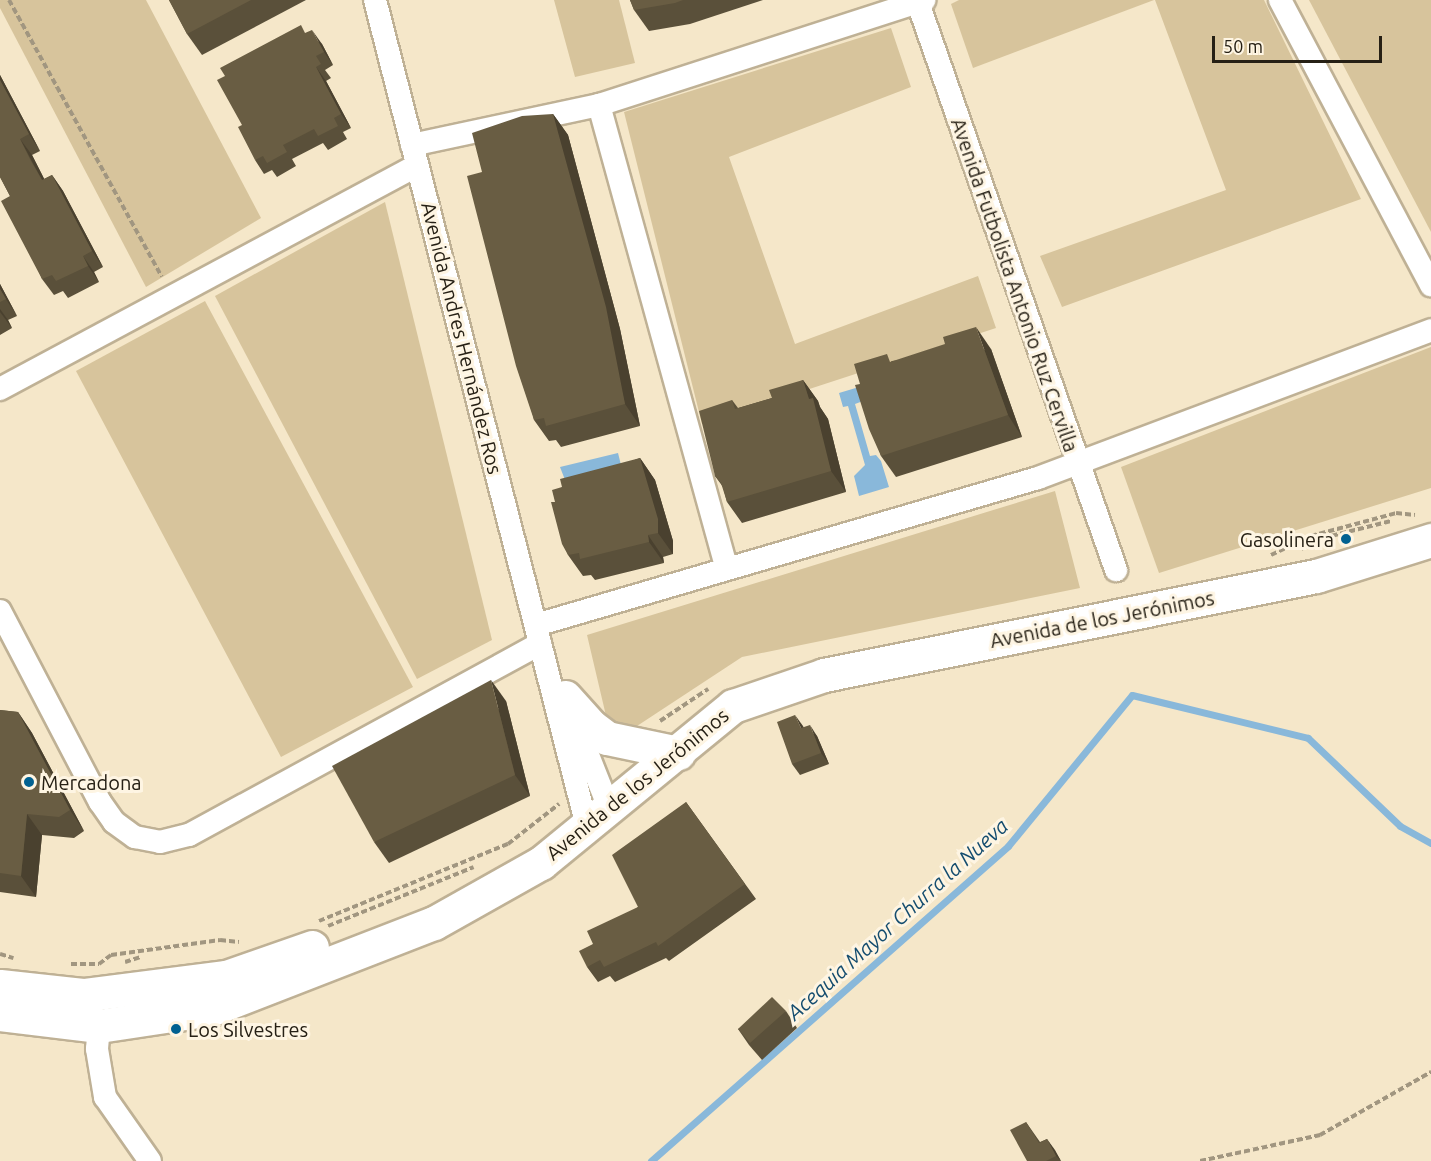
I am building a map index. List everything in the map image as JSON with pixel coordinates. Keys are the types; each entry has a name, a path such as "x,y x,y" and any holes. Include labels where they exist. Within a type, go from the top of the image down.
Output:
{"main road":[{"name":"Avenida de los Jerónimos","path":"0,1014 99,1026 212,1009 434,923 523,872 598,817 733,706 824,675 1316,576 1431,540"},
{"path":"556,686 591,726 607,738 678,753"},
{"path":"0,986 83,995 226,977 523,872"}],"street":[{"name":"Avenida Andres Hernández Ros","path":"375,0 538,635 598,817"},
{"path":"1280,0 1431,285"},
{"path":"0,389 173,296 415,155 599,105 920,1"},
{"name":"Avenida Futbolista Antonio Ruz Cervilla","path":"920,1 1077,465 1116,570"},
{"path":"599,105 727,569"},
{"path":"0,611 109,815 135,837 160,842 189,835 538,635 727,569 1077,465 1431,330"},
{"path":"83,995 99,1026 97,1049 105,1097 150,1161"}],"path":[{"path":"9,0 150,263 173,296"},
{"path":"1200,1161 1320,1135 1431,1072"}],"shaded area":[{"path":"0,0 146,0 261,218 146,287 0,8"},
{"path":"554,0 619,0 635,63 575,77"},
{"path":"959,0 1154,0 973,68 951,4"},
{"path":"1155,0 1264,0 1361,199 1062,307 1040,256 1226,190"},
{"path":"1309,0 1431,0 1431,232"},
{"path":"891,28 911,87 729,157 795,344 978,276 996,328 702,424 624,112"},
{"path":"385,202 492,640 417,679 215,296"},
{"path":"205,301 413,687 281,757 76,371"},
{"path":"1431,347 1431,488 1159,573 1121,467"},
{"path":"1055,491 1080,588 742,657 637,726 607,720 587,635"}],"water":[{"path":"859,387 863,401 855,404 870,456 876,455 881,461 889,487 859,496 854,476 865,465 848,406 843,407 839,393"},
{"path":"618,453 623,473 567,485 560,467"}],"building":[{"path":"169,0 251,0 187,34"},
{"path":"630,0 683,0 634,10"},
{"path":"301,25 305,33 312,30 324,52 316,56 321,64 316,67 341,114 334,118 338,126 318,136 314,129 283,145 287,152 267,163 263,156 255,160 238,127 242,125 217,80 225,76 220,68"},
{"path":"0,80 29,134 20,139 31,161 42,180 52,175 92,251 83,256 88,266 56,281 52,275 42,279 1,201 10,196 0,177"},
{"path":"553,114 606,307 625,404 546,426 544,418 534,420 516,366 467,176 482,172 472,133 522,116"},
{"path":"0,289 6,299 0,302"},
{"path":"976,327 1008,415 881,456 869,429 855,385 860,384 854,364 887,354 890,362 945,344 943,337"},
{"path":"803,380 809,399 813,398 831,471 727,502 721,483 715,476 699,411 732,400 735,409 772,398 769,390"},
{"path":"640,458 658,519 658,533 648,535 649,542 580,559 579,553 568,555 562,544 551,502 555,502 552,490 562,487 560,479"},
{"path":"491,680 515,775 374,842 332,766"},
{"name":"Mercadona","path":"0,710 18,712 70,810 59,817 27,814 21,876 0,873"},
{"path":"795,715 801,728 810,725 821,753 792,764 777,722"},
{"path":"686,802 745,884 658,946 656,942 604,967 600,960 587,967 579,951 593,944 587,931 638,907 612,855"},
{"path":"772,997 786,1011 750,1043 738,1029"},
{"path":"1026,1122 1039,1143 1047,1139 1056,1156 1046,1161 1027,1161 1010,1130"}],"waterway":[{"name":"Acequia Mayor Churra la Nueva","path":"651,1161 1008,846 1132,695 1308,738 1400,826 1431,843"}],"place":[{"name":"Gasolinera","path":"1346,539"},
{"name":"Mercadona","path":"29,782"},
{"name":"Los Silvestres","path":"176,1029"}]}
